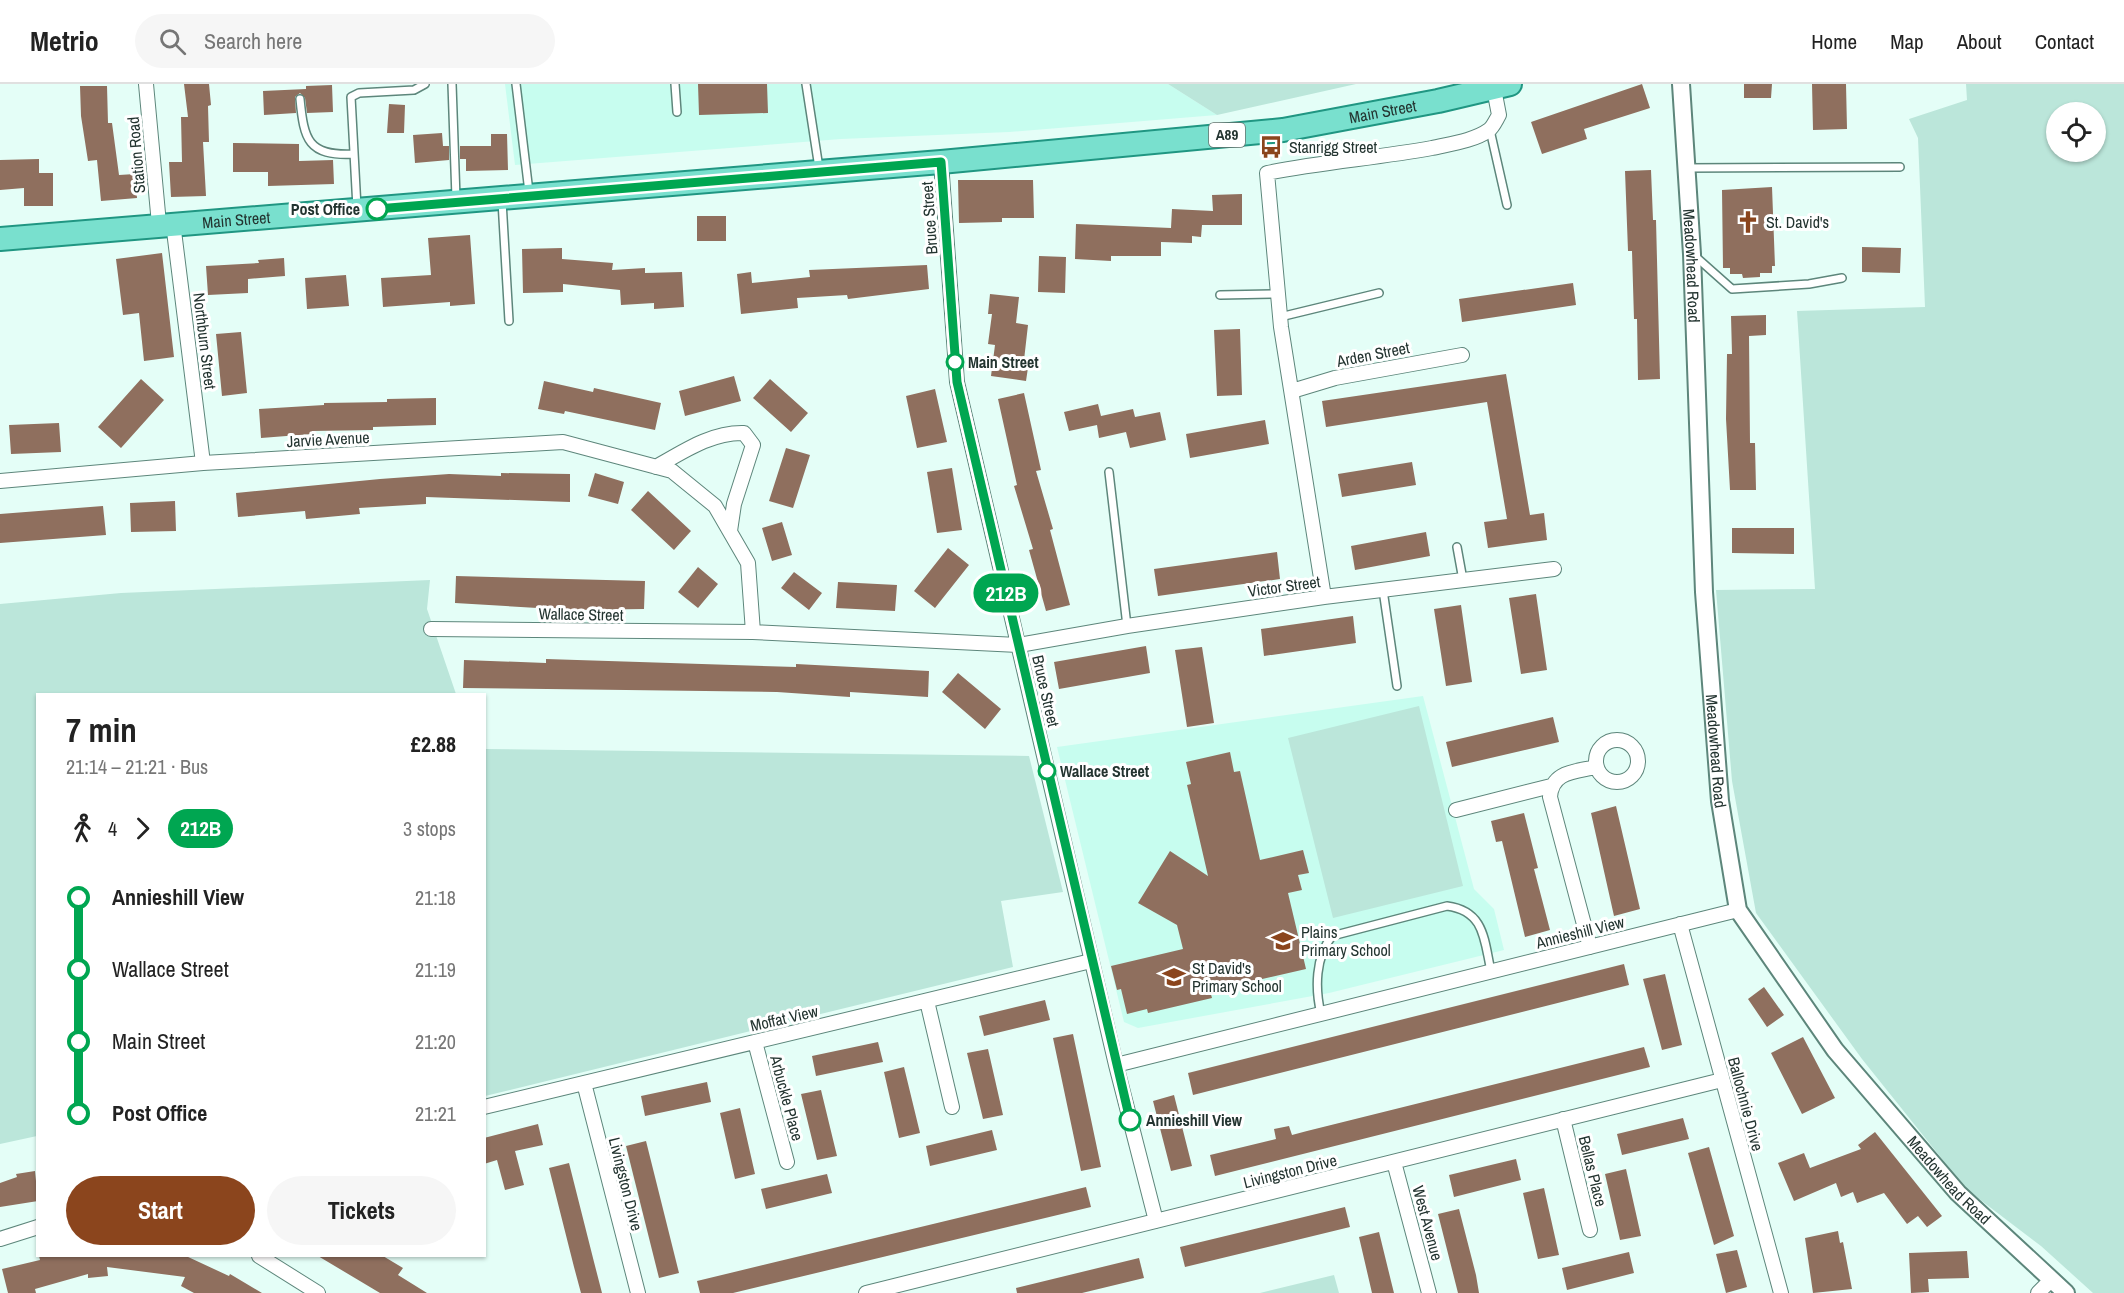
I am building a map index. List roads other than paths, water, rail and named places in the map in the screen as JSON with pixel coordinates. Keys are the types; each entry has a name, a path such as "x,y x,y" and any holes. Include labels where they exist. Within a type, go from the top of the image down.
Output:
{"main road":[{"name":"Main Street","path":"0,239 166,223 357,210 819,170 941,162 1283,130 1502,86"}],"street":[{"name":"Station Road","path":"146,84 166,223"},
{"name":"Meadowhead Road","path":"1681,84 1692,254 1704,592 1720,801 1738,910 1835,1050 1958,1193 2066,1293"},
{"path":"1324,597 1280,317 1267,173 1306,165 1388,156 1452,144 1490,130 1499,115 1502,86"},
{"name":"Bruce Street","path":"941,162 957,382 1091,961 1156,1221"},
{"name":"Northburn Street","path":"166,223 203,464"},
{"name":"Arden Street","path":"1292,392 1335,378 1462,355"},
{"path":"656,466 696,444 729,432 744,433 753,445 734,504 730,531"},
{"name":"Jarvie Avenue","path":"0,481 203,464 563,442 672,471 715,506 748,563 753,632"},
{"name":"Victor Street","path":"1019,645 1126,626 1324,597 1554,568"},
{"name":"Wallace Street","path":"431,629 753,632 1019,645"},
{"path":"1456,810 1551,786 1561,775 1596,767"},
{"path":"1551,786 1550,797 1590,947"},
{"name":"Annieshill View","path":"1116,1065 1738,910"},
{"name":"Ballochnie Drive","path":"1680,924 1781,1293"},
{"name":"Moffat View","path":"486,1107 1091,961"},
{"path":"927,1001 952,1107"},
{"name":"Arbuckle Place","path":"755,1042 788,1162"},
{"name":"Livingston Drive","path":"866,1293 908,1288 1156,1221 1722,1080"},
{"name":"Livingston Drive","path":"584,1083 638,1293"},
{"name":"Bellas Place","path":"1563,1119 1590,1230"},
{"name":"West Avenue","path":"1394,1162 1429,1293"},
{"path":"0,1239 36,1228"},
{"path":"261,1257 318,1293"},
{"path":"2038,1293 2051,1280"}],"lane":[{"path":"357,210 351,97 359,93 414,90 426,84"},
{"path":"452,84 456,202"},
{"path":"516,84 529,196"},
{"path":"675,84 677,112"},
{"path":"806,84 819,170"},
{"path":"300,99 305,134 313,146 329,154 353,154"},
{"path":"1490,130 1508,205"},
{"path":"1686,168 1900,167"},
{"path":"501,197 509,321"},
{"path":"1692,254 1732,289 1809,284 1842,278"},
{"path":"1280,317 1379,293"},
{"path":"1220,295 1277,294"},
{"path":"1109,472 1126,626"},
{"path":"1457,547 1463,580"},
{"path":"1383,590 1397,686"},
{"path":"1321,1014 1315,988 1325,944 1332,936 1447,906 1463,908 1480,924 1491,971"}],"place":[{"name":"Stanrigg Street","path":"1271,147"},
{"name":"Post Office","path":"377,209"},
{"name":"St. David's","path":"1748,222"},
{"name":"Main Street","path":"955,362"},
{"name":"Wallace Street","path":"1047,771"},
{"name":"Plains Primary School","path":"1283,941"},
{"name":"St David's Primary School","path":"1174,977"},
{"name":"Annieshill View","path":"1130,1120"}]}
